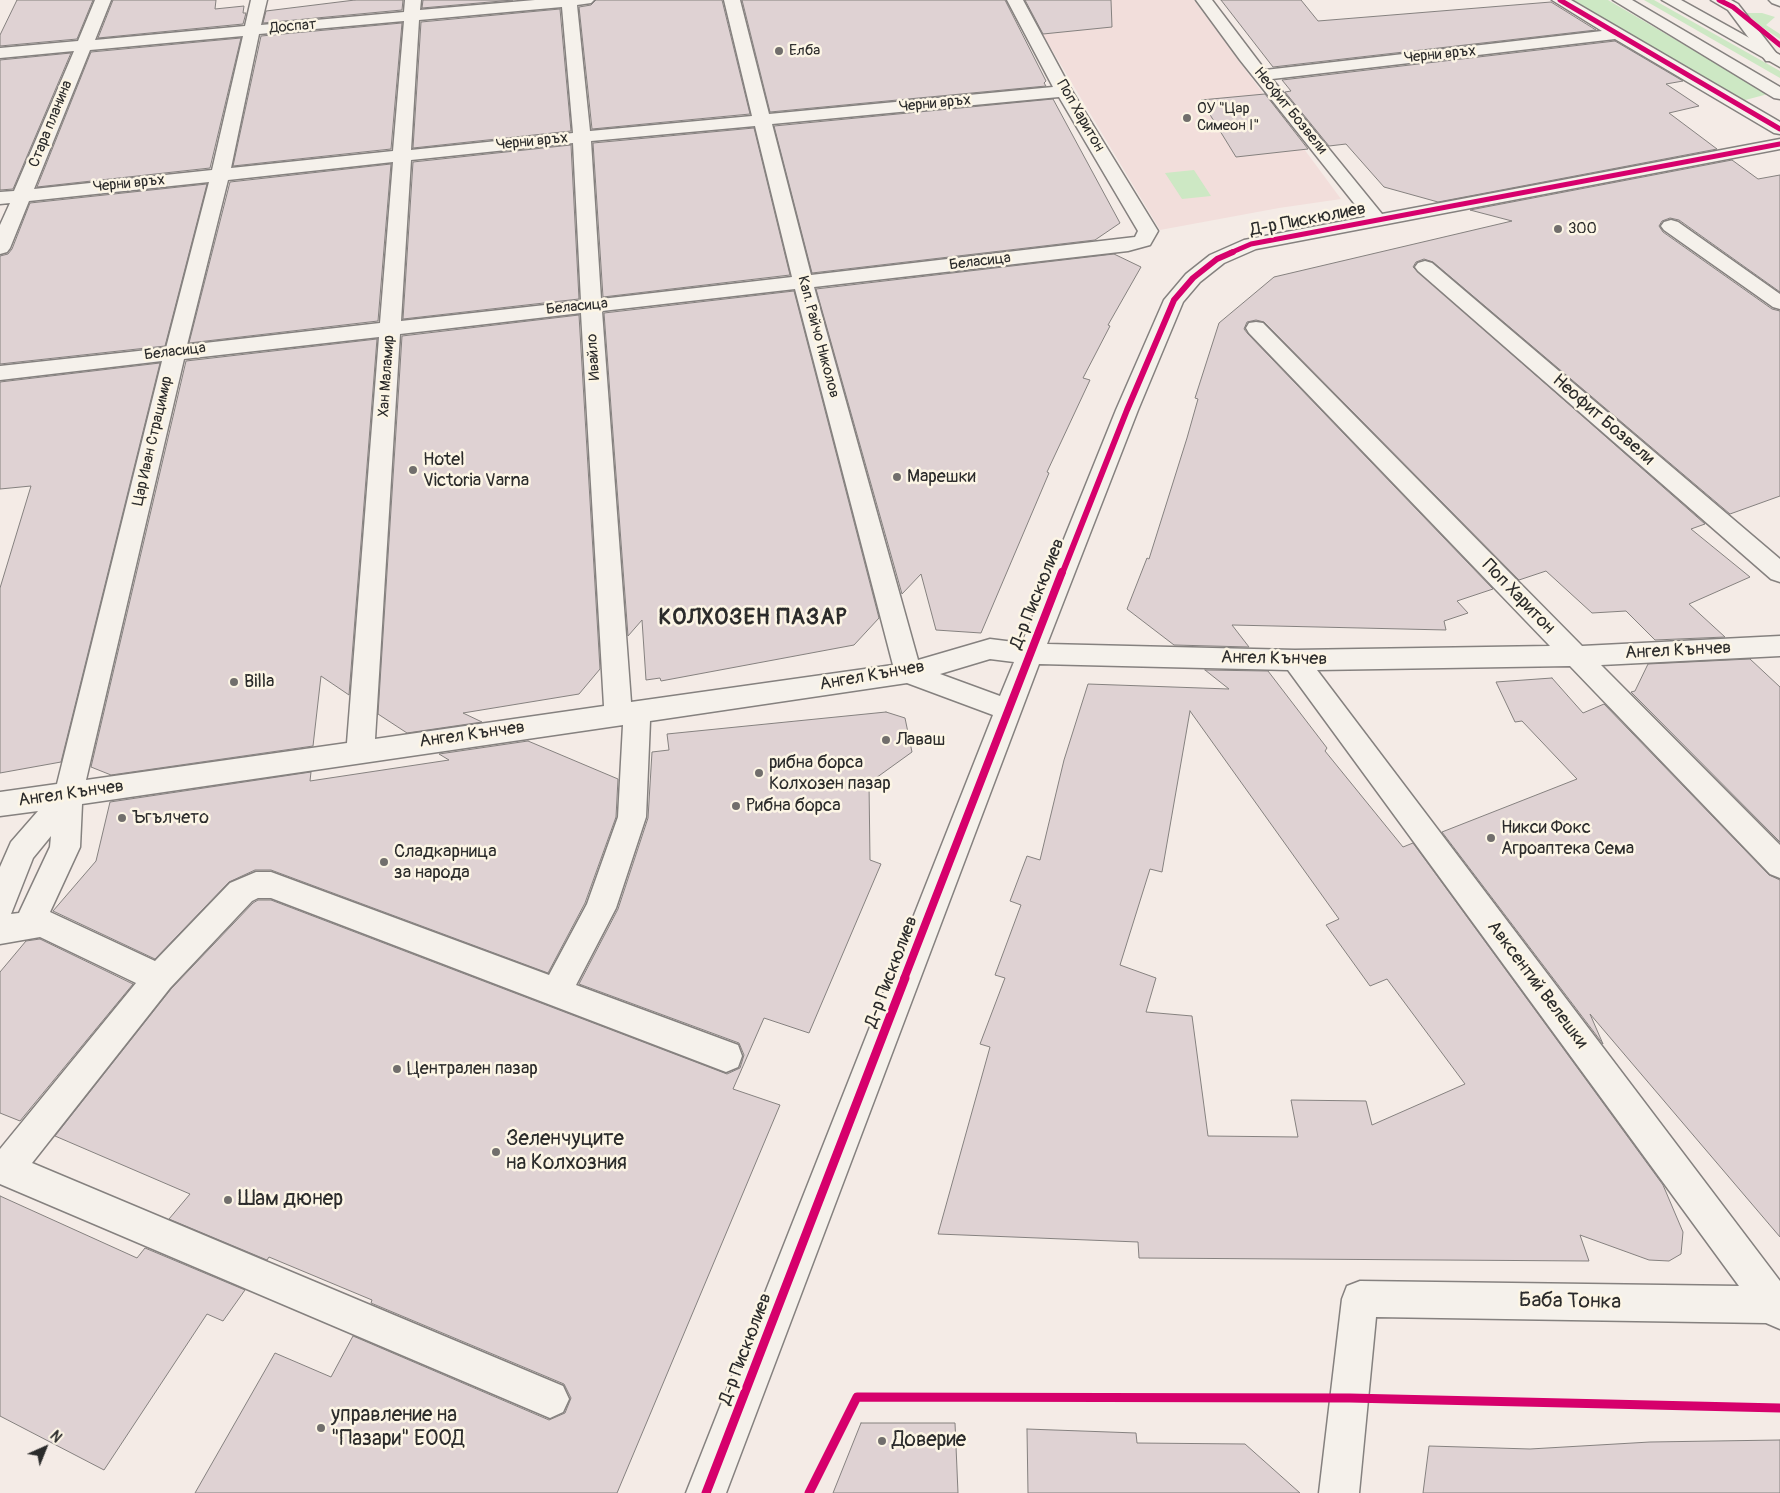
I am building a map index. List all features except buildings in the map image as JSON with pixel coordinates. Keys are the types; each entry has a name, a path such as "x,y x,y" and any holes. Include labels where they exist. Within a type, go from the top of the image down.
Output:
{"street":[{"name":"Стара планина","path":"0,248 82,46 103,0"},
{"name":"Цар Иван Страцимир","path":"14,927 65,847 69,794 175,352 220,175 259,0"},
{"name":"Доспат","path":"0,53 252,31 412,8 575,0"},
{"name":"Ивайло","path":"556,992 601,908 632,817 636,771 628,713 591,306 575,0"},
{"name":"Кап. Райчо Николов","path":"732,0 804,282 908,673"},
{"name":"Поп Харитон","path":"1015,0 1064,91 1148,231"},
{"name":"Неофит Бозвели","path":"1204,0 1261,75 1378,221"},
{"path":"1560,0 1780,129"},
{"path":"1621,0 1780,94"},
{"path":"1670,0 1776,60"},
{"path":"1733,2 1776,60"},
{"name":"Хан Маламир","path":"360,752 412,8"},
{"name":"Черни връх","path":"1261,75 1618,34"},
{"name":"Черни връх","path":"0,198 582,137 1064,91"},
{"name":"Д-р Пискюлиев","path":"706,1493 1008,710 1127,410 1174,300 1193,278 1218,259 1251,244 1780,144"},
{"path":"1671,226 1780,303"},
{"name":"Беласица","path":"0,373 1128,245 1143,241 1148,231"},
{"name":"Неофит Бозвели","path":"1425,267 1780,573"},
{"name":"Поп Харитон","path":"1256,328 1780,865"},
{"name":"Ангел Кънчев","path":"0,804 908,673 990,649 1030,654 1295,660 1576,656 1780,646"},
{"name":"Авксентий Велешки","path":"1295,660 1778,1307"},
{"path":"908,673 1008,710"},
{"path":"0,906 22,851 69,794"},
{"path":"550,1399 3,1168 159,978 241,892 256,885 270,885 726,1056"},
{"path":"14,927 42,923 159,978"},
{"name":"Баба Тонка","path":"1339,1493 1360,1299 1778,1307"}],"shaded area":[{"name":"ОУ \"Цар Симеон I\"","path":"1022,0 1194,0 1341,199 1279,208 1160,230"}],"green space":[{"path":"1560,0 1608,0 1768,94 1734,103"},
{"path":"1644,0 1654,0 1780,71 1780,78"},
{"path":"1746,13 1762,13 1775,17 1766,25 1780,34 1780,39 1759,25"},
{"path":"1194,170 1211,196 1182,199 1165,173"}],"cycle path":[{"path":"1560,0 1780,129"},
{"path":"1719,0 1733,7 1780,45"},
{"path":"706,1493 1030,654 1127,410 1174,300 1193,278 1217,259 1251,244 1780,144"},
{"path":"809,1493 857,1397 1350,1398 1780,1408"}],"place":[{"name":"Елба","path":"779,51"},
{"name":"ОУ \"Цар Симеон I\"","path":"1187,118"},
{"name":"300","path":"1558,229"},
{"name":"Hotel Victoria Varna","path":"413,470"},
{"name":"Марешки","path":"897,477"},
{"name":"Billa","path":"234,682"},
{"name":"Лаваш","path":"886,740"},
{"name":"рибна борса Колхозен пазар","path":"759,773"},
{"name":"Рибна борса","path":"736,806"},
{"name":"Ъгълчето","path":"122,818"},
{"name":"Никси Фокс Агроаптека Сема","path":"1491,838"},
{"name":"Сладкарница за народа","path":"384,862"},
{"name":"Централен пазар","path":"397,1069"},
{"name":"Зеленчуците на Колхозния","path":"496,1152"},
{"name":"Шам дюнер","path":"228,1200"},
{"name":"управление на \"Пазари\" ЕООД","path":"321,1428"},
{"name":"Доверие","path":"882,1441"}],"district":[{"name":"КОЛХОЗЕН ПАЗАР","path":"753,618"}]}
